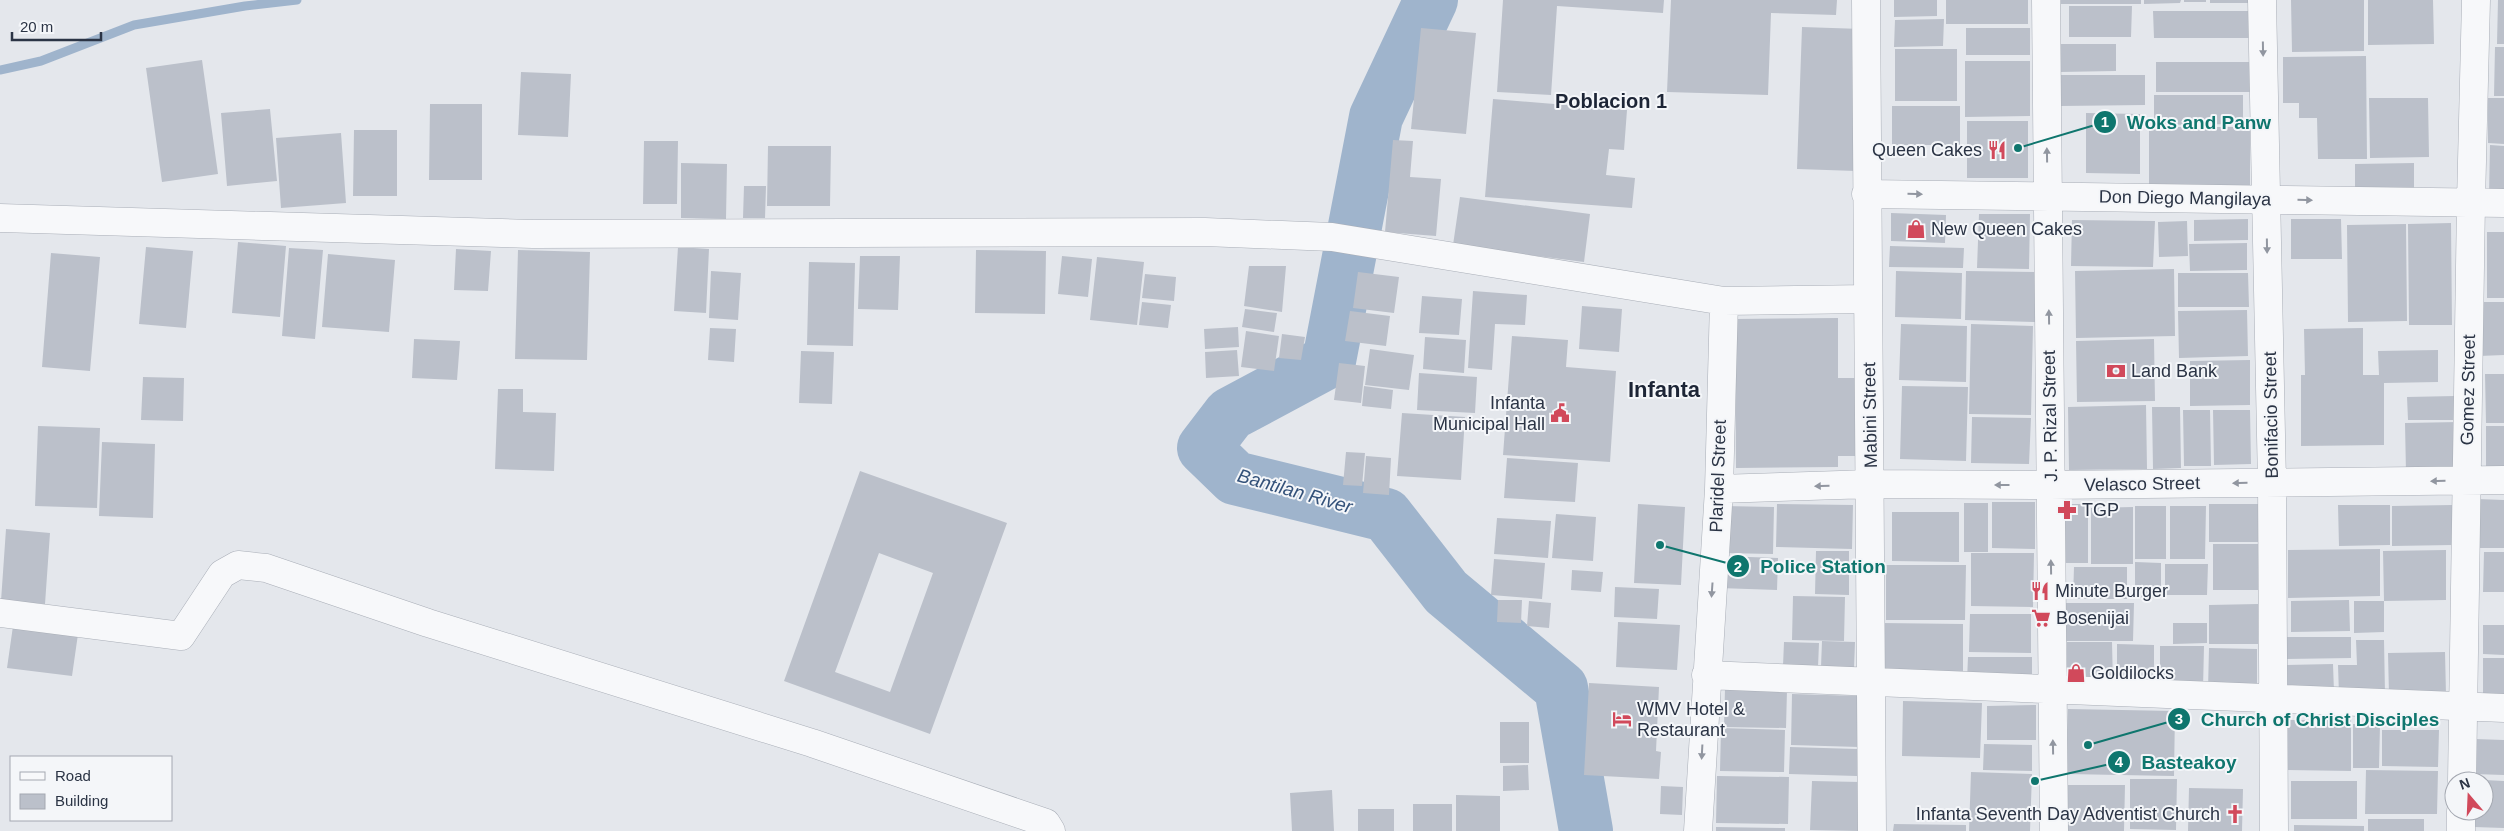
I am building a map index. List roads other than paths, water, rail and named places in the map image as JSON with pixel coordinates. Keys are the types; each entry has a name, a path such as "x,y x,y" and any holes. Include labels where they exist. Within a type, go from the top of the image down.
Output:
{"street":[{"name":"Mabini Street","path":"1866,0 1866,194 1871,484 1872,831"},
{"name":"J. P. Rizal Street","path":"2046,0 2054,831"},
{"name":"Bonifacio Street","path":"2262,0 2272,483 2274,831"},
{"name":"Gomez Street","path":"2462,771 2476,0"},
{"name":"Don Diego Mangilaya","path":"1866,194 2504,203"},
{"path":"0,218 533,234 1205,232 1332,237 1724,301 1868,299"},
{"name":"Plaridel Street","path":"1698,831 1706,675 1719,489 1724,301"},
{"name":"Velasco Street","path":"1719,489 1871,484 2050,485 2504,480"},
{"path":"0,613 181,636 222,574 238,565 266,568 428,622 822,746 1046,823 1051,831"},
{"path":"1706,675 2504,708"}],"waterway":[{"path":"0,70 41,61 134,25 245,6 297,0"},
{"name":"Bantilan River","path":"1431,0 1376,117 1329,361 1230,414 1204,448 1235,478 1386,515 1446,592 1561,688 1586,831"}],"place":[{"name":"Woks and Panw","path":"2018,148"},
{"name":"Queen Cakes","path":"1997,150"},
{"name":"New Queen Cakes","path":"1916,229"},
{"name":"Land Bank","path":"2116,371"},
{"name":"Infanta Municipal Hall","path":"1560,413"},
{"name":"TGP","path":"2067,510"},
{"name":"Police Station","path":"1660,545"},
{"name":"Minute Burger","path":"2040,591"},
{"name":"Bosenijai","path":"2041,618"},
{"name":"Goldilocks","path":"2076,673"},
{"name":"WMV Hotel & Restaurant","path":"1622,719"},
{"name":"Church of Christ Disciples","path":"2088,745"},
{"name":"Basteakoy","path":"2035,781"},
{"name":"Infanta Seventh Day Adventist Church","path":"2235,814"}],"district":[{"name":"Poblacion 1","path":"1611,101"},
{"name":"Infanta","path":"1664,389"}]}
